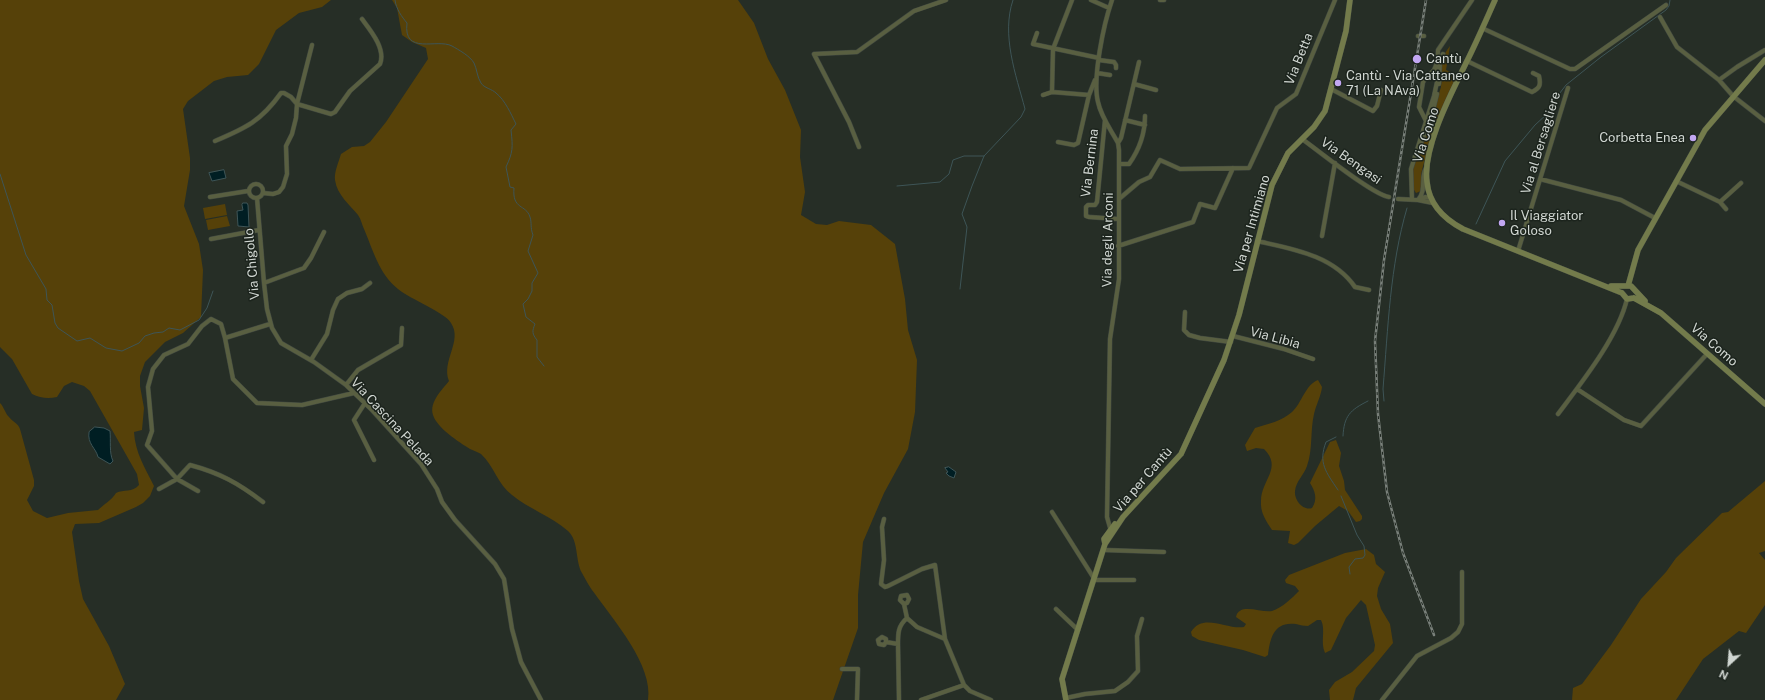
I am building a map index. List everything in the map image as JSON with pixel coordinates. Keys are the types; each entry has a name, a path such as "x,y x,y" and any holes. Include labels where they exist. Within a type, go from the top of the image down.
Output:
{"street":[{"path":"859,147 849,122 814,54 857,52 914,11 946,0"},
{"path":"1052,92 1053,49 1072,0"},
{"path":"1091,0 1109,8"},
{"name":"Via degli Arconi","path":"1111,531 1107,518 1110,339 1119,279 1119,164 1118,143 1098,104 1096,78 1109,8 1112,0"},
{"name":"Via Betta","path":"1119,199 1139,182 1150,176 1160,160 1180,169 1249,168 1277,108 1296,94 1335,0"},
{"name":"Via per Intimiano","path":"1243,300 1272,185 1288,153 1321,119 1331,89 1346,31 1350,0"},
{"path":"1415,200 1411,169 1437,82 1437,54 1441,45 1472,0"},
{"name":"Via Como","path":"1496,0 1441,119 1433,141 1426,168 1426,182 1432,200 1447,219 1457,226 1592,280 1648,305"},
{"path":"1482,28 1570,69 1575,69 1666,5"},
{"path":"1660,17 1677,47 1720,80 1733,96 1765,122"},
{"path":"215,141 251,125 264,114 282,93 287,93 297,104 331,114 350,91 380,64 382,59 379,47 372,32 362,19"},
{"path":"1037,33 1033,44 1114,62 1116,68"},
{"path":"1418,36 1424,36"},
{"path":"263,192 274,194 279,192 283,187 287,174 286,146 292,134 296,118 297,104 312,45"},
{"path":"1720,80 1765,50"},
{"path":"1415,200 1412,183 1413,167 1432,115 1440,83 1440,60 1443,54"},
{"path":"1558,414 1598,358 1623,313 1630,298 1633,265 1638,250 1705,130 1763,62 1754,57"},
{"path":"1426,121 1419,108 1424,80 1434,70 1437,61"},
{"path":"1467,61 1532,92 1538,89 1541,84 1540,76 1533,73"},
{"path":"1118,143 1121,138 1139,62"},
{"path":"1097,72 1110,75"},
{"path":"1058,142 1074,146 1078,143 1089,95 1096,78"},
{"path":"1134,84 1156,90"},
{"name":"Via al Bersagliere","path":"1518,251 1568,88"},
{"path":"1331,89 1373,111 1376,108 1381,90"},
{"path":"1043,95 1052,92 1089,95"},
{"path":"1119,164 1129,164 1132,160 1141,143 1145,125 1145,116"},
{"name":"Via Bernina","path":"1105,120 1097,202 1095,205 1088,205 1086,207 1086,216 1118,219"},
{"path":"1125,120 1145,125"},
{"name":"Via Bengasi","path":"1302,139 1376,192 1389,197"},
{"path":"1322,236 1334,163"},
{"path":"1118,246 1193,222 1200,204 1215,208 1233,168"},
{"path":"1415,200 1424,189 1423,175 1426,168"},
{"path":"1540,178 1621,200 1655,218"},
{"path":"1676,180 1720,202 1726,209"},
{"path":"1720,202 1741,183"},
{"path":"210,197 248,191 252,185 256,184 262,188 263,192"},
{"path":"248,191 252,197 256,198 263,192"},
{"path":"1398,199 1415,200 1426,197 1432,200"},
{"name":"Via Chigollo","path":"256,198 267,309 271,326"},
{"path":"211,239 259,230"},
{"path":"264,283 304,268 311,258 324,232"},
{"path":"1257,241 1317,257 1348,278 1355,287 1369,290"},
{"name":"Via Como","path":"1592,280 1614,287 1631,288 1648,305 1673,323 1765,404"},
{"path":"311,360 327,334 333,310 338,299 347,293 362,289 370,283"},
{"path":"1622,293 1631,288"},
{"name":"Via per Cantù","path":"1066,699 1062,679 1095,580 1104,547 1111,531 1181,454 1224,360 1232,339 1243,300"},
{"name":"Via Libia","path":"1185,312 1184,330 1189,335 1232,339 1284,349 1313,359"},
{"path":"198,491 178,479 147,445 152,431 148,387 153,369 164,355 188,344 202,326 211,319 221,324 233,379 257,403 302,405 354,392"},
{"path":"224,338 271,326"},
{"name":"Via Cascina Pelada","path":"271,326 281,343 311,360 354,392 421,464 437,489 442,502 455,520 495,564 504,579 512,629 521,662 541,700"},
{"path":"346,385 358,370 401,345 402,328"},
{"path":"1576,389 1624,420 1641,426 1707,354"},
{"path":"365,404 354,420 374,460"},
{"path":"159,489 178,479 190,465 210,470 239,484 263,502"},
{"path":"1052,512 1095,580 1134,580"},
{"path":"1111,531 1117,521 1123,517"},
{"path":"1107,518 1110,522 1117,521"},
{"path":"884,519 882,527 884,560 880,582 883,586 888,586 922,569 935,565 945,639 964,685 970,691 991,700"},
{"path":"1104,547 1164,552"},
{"path":"1382,700 1417,656 1451,638 1461,628 1462,572"},
{"path":"904,604 907,618 917,627 945,639"},
{"path":"1056,609 1078,630"},
{"path":"899,700 898,632 900,626 907,618"},
{"path":"1066,699 1085,694 1115,691 1128,682 1138,671 1137,636 1142,619"},
{"path":"886,642 898,644"},
{"path":"842,669 858,669 857,700"},
{"path":"921,700 964,685"}],"shaded area":[{"path":"0,0 331,0 322,7 299,13 276,30 259,64 248,75 227,77 214,81 188,101 183,109 190,158 190,170 184,206 199,244 203,270 201,317 183,333 165,342 145,362 140,376 140,386 144,408 142,430 134,432 138,453 154,486 150,496 136,507 99,523 75,524 72,532 83,599 109,646 125,684 116,700 0,700 0,403 20,429 34,480 34,486 27,500 33,511 47,518 68,513 98,510 116,493 134,489 139,485 137,474 90,391 84,386 72,382 64,386 57,397 44,398 32,394 12,359 0,347"},
{"path":"392,0 738,0 754,23 768,59 785,90 801,130 800,157 805,192 801,215 816,224 827,225 839,221 871,225 895,244 905,299 908,330 917,360 915,412 908,449 884,493 863,542 858,595 858,628 833,700 648,700 648,687 638,658 621,630 591,589 582,573 578,563 574,540 568,531 507,491 481,454 455,439 435,420 432,410 434,401 449,381 447,374 449,359 454,344 454,330 448,319 404,293 391,283 377,261 359,217 341,195 335,180 336,170 341,154 352,147 364,146 370,142 386,122 428,59 426,48 412,42 402,35 397,8"},
{"path":"1450,46 1446,70 1458,75 1438,122 1425,158 1421,173 1421,191 1416,193 1412,179 1415,162 1425,138 1441,87 1441,65 1443,57"},
{"path":"225,204 227,215 205,219 203,208"},
{"path":"227,216 230,226 208,230 206,220"},
{"path":"1318,380 1322,387 1313,420 1309,460 1306,469 1298,481 1295,491 1296,498 1305,508 1312,508 1315,501 1315,495 1310,483 1330,442 1336,440 1341,453 1339,466 1344,481 1345,490 1362,516 1362,519 1356,522 1348,511 1339,506 1294,545 1288,543 1290,531 1272,530 1262,513 1262,494 1270,474 1272,462 1264,449 1256,448 1247,451 1245,445 1255,428 1270,424 1292,412 1310,386"},
{"path":"1765,481 1765,551 1759,553 1765,560 1765,605 1746,633 1739,631 1703,659 1676,700 1572,700 1573,688 1582,684 1611,645 1641,599 1666,572 1676,558 1722,513 1728,512"},
{"path":"1366,549 1374,555 1376,564 1385,572 1378,588 1377,596 1381,609 1390,624 1393,643 1356,688 1353,700 1330,700 1329,690 1335,682 1352,672 1374,651 1375,645 1366,605 1361,600 1346,618 1331,650 1325,653 1321,620 1317,620 1308,626 1289,624 1278,628 1274,632 1268,655 1265,657 1243,650 1199,640 1192,636 1191,632 1196,626 1202,623 1209,622 1244,627 1246,624 1236,617 1241,610 1276,610 1290,600 1299,591 1295,586 1286,583 1285,580 1289,575 1345,553"}],"water":[{"path":"224,170 226,178 212,181 209,173"},
{"path":"243,203 247,203 248,205 249,227 238,226 237,211 243,210"},
{"path":"95,427 104,428 110,431 113,461 110,464 98,457 90,443 89,432"},
{"path":"949,467 956,472 954,478 946,473 948,472 945,468"}],"waterway":[{"path":"395,0 398,10 407,23 407,33 410,39 416,43 422,44 446,44 461,51 474,63 481,83 502,99 508,107 516,124 511,130 512,150 506,167 510,187 514,188 515,200 526,210 531,219 533,235 528,251 538,273 532,283 532,291 528,299 523,304 526,317 535,324 533,332 537,340 537,357 544,366"},
{"path":"960,289 967,227 962,214 972,186 984,156 1021,117 1025,109 1014,69 1009,41 1010,13 1013,0"},
{"path":"1476,224 1505,161 1535,125 1548,113 1553,102 1566,85 1601,57 1666,10 1669,6 1670,0"},
{"path":"897,186 940,182 949,174 953,160 964,156 984,156"},
{"path":"0,174 26,255 46,289 47,300 52,305 55,323 58,328 77,341 90,338 106,348 122,351 139,343 145,336 163,332 169,328 180,330 199,320 207,308 213,291"},
{"path":"1384,401 1383,389 1390,297 1401,230 1407,208"},
{"path":"1343,436 1345,423 1349,414 1357,407 1368,401"},
{"path":"1336,437 1326,442 1323,462 1324,467 1338,490"},
{"path":"1341,496 1357,535 1364,546 1365,555 1363,558 1355,559 1349,567 1350,574"}],"railway":[{"path":"1426,0 1384,260 1375,341 1378,414 1387,492 1403,553 1434,635"}],"place":[{"name":"Cantù","path":"1417,59"},
{"name":"Cantù - Via Cattaneo 71 (La NAva)","path":"1338,83"},
{"name":"Corbetta Enea","path":"1693,138"},
{"name":"Il Viaggiator Goloso","path":"1502,223"}]}
